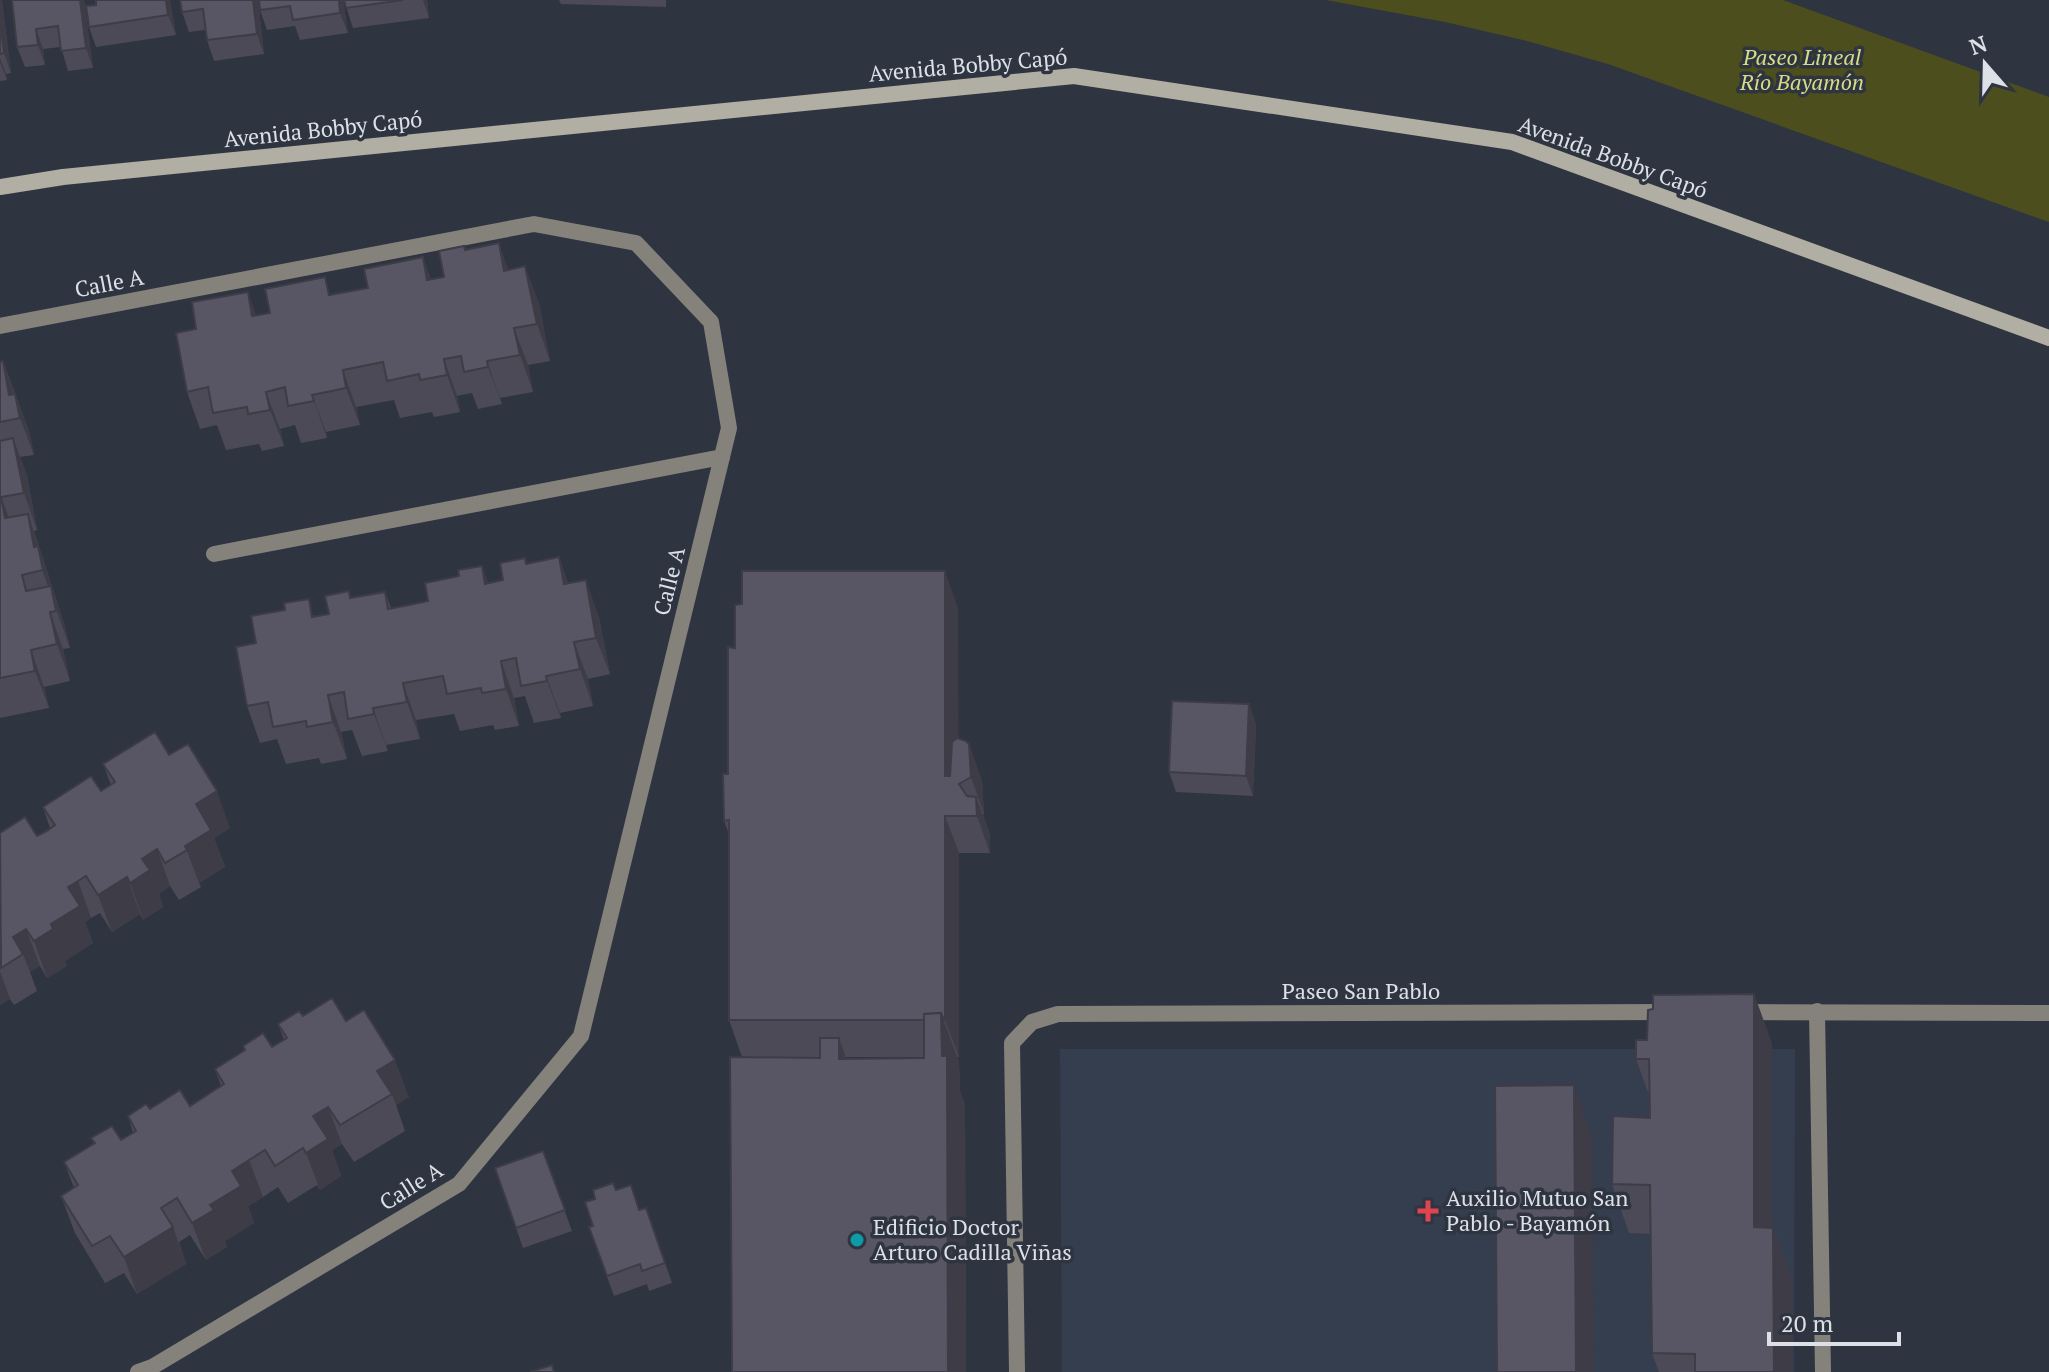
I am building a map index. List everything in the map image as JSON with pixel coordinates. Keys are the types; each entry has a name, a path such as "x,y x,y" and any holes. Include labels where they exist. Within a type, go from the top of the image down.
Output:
{"street":[{"name":"Avenida Bobby Capó","path":"0,187 63,177 1074,76 1512,142 2049,338"},
{"name":"Calle A","path":"0,326 534,224 636,243 711,322 729,428 581,1036 459,1184 152,1367 138,1372"},
{"path":"214,554 722,457"},
{"path":"1817,1011 1823,1372"},
{"name":"Paseo San Pablo","path":"1017,1372 1012,1043 1032,1022 1058,1014 1690,1012"},
{"path":"1722,1012 2049,1013"}],"shaded area":[{"name":"Auxilio Mutuo San Pablo - Bayamón","path":"1060,1049 1795,1049 1794,1372 1062,1372"}],"green space":[{"name":"Paseo Lineal Río Bayamón","path":"1326,0 1783,0 2049,97 2049,222 1608,64 1445,22"}],"building":[{"path":"12,0 80,0 86,48 61,51 58,26 36,29 38,45 17,47"},
{"path":"96,0 166,0 168,15 89,27 86,6 96,5"},
{"path":"180,0 253,0 257,34 207,40 203,9 182,12"},
{"path":"259,0 339,0 340,13 293,20 290,6 260,10"},
{"path":"344,0 403,0 346,8"},
{"path":"0,22 4,53 0,54"},
{"path":"499,243 504,271 525,266 537,324 514,328 520,355 487,361 488,367 464,372 461,356 444,359 447,375 420,380 419,374 387,381 383,362 343,370 346,388 312,395 314,401 288,406 285,387 266,392 270,410 248,414 247,407 213,413 208,387 187,392 176,333 196,329 192,302 248,292 252,316 270,313 265,289 325,277 329,295 368,288 364,269 423,257 427,280 444,277 439,251 464,246 465,250"},
{"path":"3,361 9,395 15,394 20,418 0,422 0,362"},
{"path":"13,438 24,493 1,497 5,518 28,514 34,547 38,546 43,570 22,575 26,591 51,586 56,611 50,612 57,644 31,650 35,671 0,678 0,441"},
{"path":"559,557 564,584 586,580 596,638 574,642 580,669 546,676 547,681 521,686 516,658 501,661 506,689 482,693 481,688 447,694 443,676 403,683 407,702 373,708 374,714 348,719 344,692 328,695 333,722 307,727 306,721 273,727 268,702 247,706 236,647 256,643 251,616 285,610 284,603 309,599 312,617 329,614 325,596 349,591 350,598 385,592 388,609 409,605 428,601 425,583 459,576 458,570 482,566 485,584 503,580 500,563 525,558 526,564"},
{"path":"742,571 945,571 945,776 950,776 952,742 957,738 966,741 969,744 971,777 959,784 967,796 976,797 977,816 945,816 945,1020 941,1013 924,1014 924,1020 729,1020 729,820 724,821 723,774 728,774 728,647 735,648 735,605 742,604"},
{"path":"1172,701 1249,704 1246,776 1169,772"},
{"path":"155,732 169,755 188,744 217,791 196,804 211,830 165,863 157,849 142,859 150,870 130,883 127,877 98,895 86,876 68,887 80,906 51,924 53,929 34,941 26,929 13,937 23,954 1,968 0,833 25,817 37,836 47,831 55,825 43,807 91,776 101,791 115,782 103,764"},
{"path":"1754,994 1754,1227 1773,1228 1774,1372 1695,1372 1695,1354 1652,1353 1650,1185 1612,1184 1613,1116 1650,1118 1649,1059 1636,1059 1636,1040 1647,1040 1648,1010 1653,1009 1653,995"},
{"path":"332,998 346,1021 364,1010 395,1060 377,1071 392,1094 340,1125 328,1107 313,1116 328,1139 306,1153 303,1148 275,1166 265,1150 232,1171 241,1186 210,1205 214,1210 192,1223 177,1198 161,1208 173,1227 124,1257 110,1236 92,1246 61,1196 78,1185 64,1162 95,1143 91,1138 112,1126 121,1140 136,1131 128,1116 146,1104 150,1109 180,1090 190,1106 224,1084 215,1069 245,1050 243,1046 263,1033 272,1047 287,1038 278,1024 299,1011 303,1016"},
{"name":"Edificio Doctor Arturo Cadilla Viñas","path":"941,1013 942,1056 947,1056 948,1372 732,1372 730,1057 820,1058 820,1038 839,1038 839,1059 924,1058 924,1014"},
{"path":"1574,1085 1576,1372 1497,1372 1495,1086"},
{"path":"543,1151 565,1210 516,1228 495,1168"},
{"path":"613,1183 616,1190 631,1185 639,1210 646,1208 665,1263 642,1271 640,1264 607,1276 589,1227 593,1226 585,1202 595,1199 593,1190"},
{"path":"552,1365 554,1372 530,1372"}],"place":[{"name":"Auxilio Mutuo San Pablo - Bayamón","path":"1428,1211"},
{"name":"Edificio Doctor Arturo Cadilla Viñas","path":"857,1240"}]}
